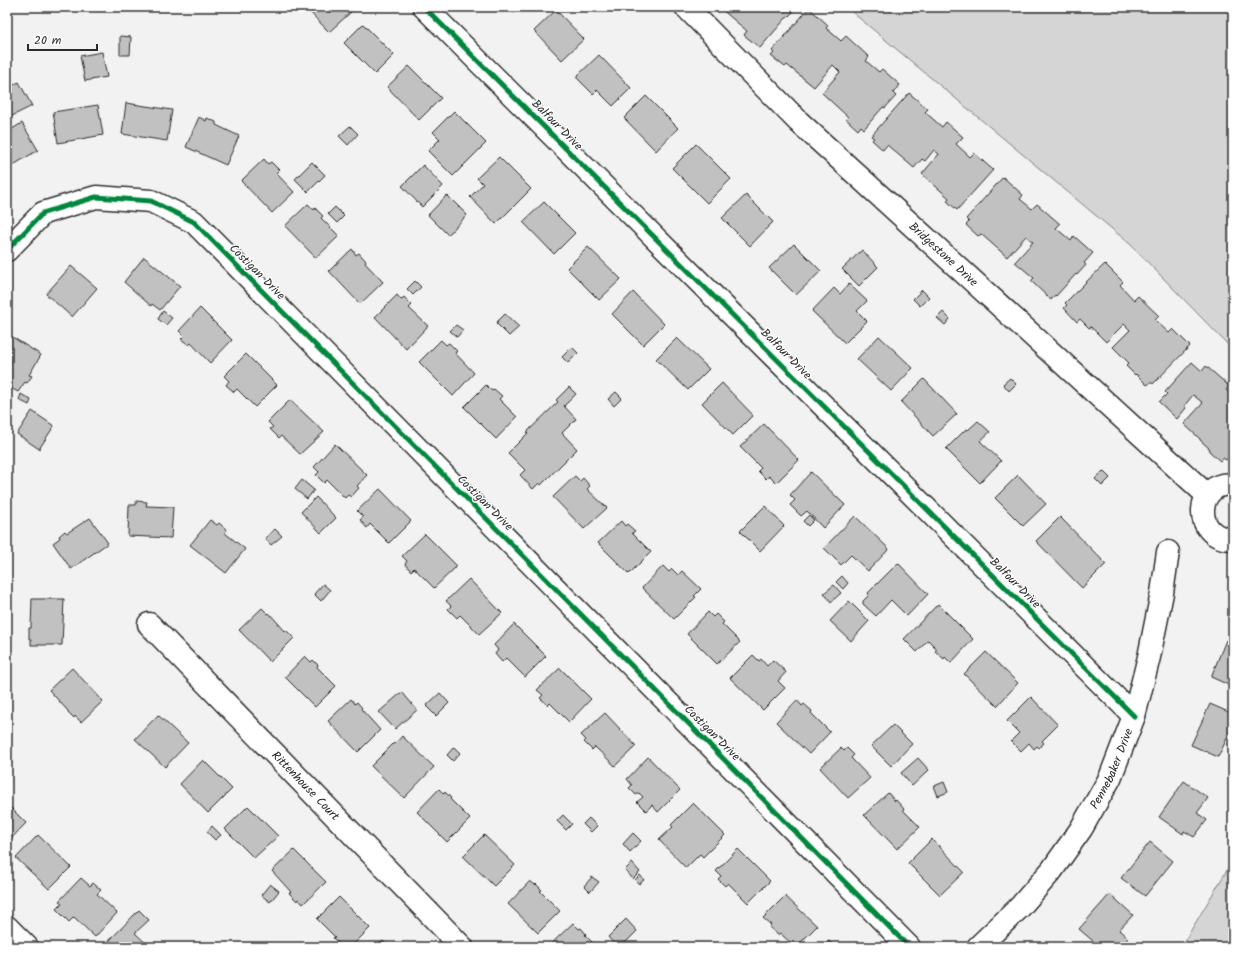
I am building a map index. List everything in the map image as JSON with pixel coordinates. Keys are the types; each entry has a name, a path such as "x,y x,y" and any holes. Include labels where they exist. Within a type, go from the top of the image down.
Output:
{"street":[{"name":"Balfour Drive","path":"424,7 1134,716"},
{"name":"Bridgestone Drive","path":"686,7 799,122 1207,495"},
{"name":"Costigan Drive","path":"7,250 43,213 96,197 151,201 194,222 909,947"},
{"path":"1233,485 1222,485 1207,495 1203,504 1202,513 1204,522 1209,530 1216,536 1225,539 1233,539"},
{"name":"Pennebaker Drive","path":"978,947 1020,907 1052,870 1081,829 1110,778 1134,716 1149,657 1162,593 1168,552"},
{"name":"Rittenhouse Court","path":"149,624 462,947"},
{"path":"7,927 27,947"}],"shaded area":[{"path":"846,7 1233,7 1233,350 1130,244"},
{"path":"1233,860 1233,947 1181,947"}],"building":[{"path":"305,7 346,7 351,12 329,32"},
{"path":"508,7 519,7 514,12"},
{"path":"795,7 792,10 794,11 760,48 744,35 747,31 720,8"},
{"path":"809,8 828,25 826,28 841,41 846,36 869,57 866,61 879,72 882,69 900,85 893,93 896,96 885,108 883,107 864,129 861,126 858,130 846,119 848,117 822,93 840,72 833,65 814,87 787,65 785,67 771,56 774,53 772,51"},
{"path":"556,10 584,39 562,60 534,31"},
{"path":"363,24 394,55 375,74 344,43"},
{"path":"120,36 131,37 130,55 120,55"},
{"path":"102,52 107,77 85,81 80,56"},
{"path":"599,55 631,88 613,106 597,90 593,94 576,77"},
{"path":"409,66 441,98 419,120 387,87"},
{"path":"19,82 32,106 12,116 7,108 7,88"},
{"path":"909,93 928,109 925,112 942,127 946,122 963,137 956,144 970,157 974,153 993,170 957,210 947,201 949,198 922,174 939,154 934,150 925,161 922,159 914,168 887,145 883,150 872,140 874,138 871,136"},
{"path":"646,96 678,128 656,151 624,118"},
{"path":"126,103 172,110 167,141 122,134"},
{"path":"98,105 103,135 58,143 53,112"},
{"path":"454,111 486,143 453,176 428,151 440,139 433,132"},
{"path":"199,117 206,121 207,118 216,122 216,125 239,136 226,165 186,147"},
{"path":"22,123 38,150 7,169 7,132"},
{"path":"350,126 358,134 348,145 339,136"},
{"path":"696,144 731,179 707,203 672,168"},
{"path":"499,157 531,189 496,224 470,197 483,184 477,178"},
{"path":"264,159 268,164 271,162 279,170 276,173 294,192 272,213 241,181"},
{"path":"312,162 325,175 308,192 295,179"},
{"path":"423,165 443,186 422,207 402,186"},
{"path":"1003,177 1023,195 1020,199 1032,209 1037,204 1060,224 1056,228 1071,241 1074,236 1093,253 1084,263 1086,265 1051,300 1031,281 1034,278 1015,262 1033,242 1026,236 1007,257 981,234 978,236 966,225 969,222 966,219"},
{"path":"447,195 467,215 448,235 428,215"},
{"path":"746,195 773,222 750,246 722,218"},
{"path":"544,202 575,233 554,254 523,222"},
{"path":"308,204 314,210 315,208 323,216 321,218 339,236 316,258 285,226"},
{"path":"335,207 344,216 337,223 328,214"},
{"path":"794,244 821,271 796,295 769,268"},
{"path":"588,247 621,279 599,300 567,268"},
{"path":"352,249 356,255 359,253 366,261 365,263 383,282 360,304 329,271"},
{"path":"862,250 878,267 859,286 842,269"},
{"path":"144,257 180,286 160,310 152,304 151,306 124,282"},
{"path":"1105,264 1123,282 1120,285 1134,300 1138,296 1159,316 1155,320 1169,333 1173,329 1190,346 1153,384 1151,382 1147,385 1136,374 1135,375 1126,366 1129,363 1113,347 1130,330 1124,324 1106,342 1091,327 1089,328 1080,319 1077,322 1064,308 1067,305 1065,303"},
{"path":"71,266 97,288 72,317 46,294"},
{"path":"415,281 421,287 413,295 407,289"},
{"path":"849,284 867,301 857,311 867,321 845,343 812,311 834,288 840,294"},
{"path":"922,290 929,297 920,306 913,299"},
{"path":"633,292 664,324 643,345 612,314"},
{"path":"397,295 401,300 404,297 412,305 409,308 428,326 406,349 375,317"},
{"path":"200,308 232,340 210,363 191,343 189,345 181,339 184,336 179,331"},
{"path":"163,311 172,318 166,325 158,319"},
{"path":"943,312 950,319 945,325 937,318"},
{"path":"505,314 519,327 509,336 496,323"},
{"path":"456,325 463,330 457,337 450,331"},
{"path":"9,335 41,355 29,375 32,376 27,383 25,382 18,392 7,386 7,339"},
{"path":"879,336 913,368 891,391 857,359"},
{"path":"677,338 709,369 688,390 656,359"},
{"path":"441,340 446,345 449,343 457,351 455,353 474,373 453,396 419,362"},
{"path":"572,347 578,353 568,363 562,357"},
{"path":"246,354 277,385 255,407 237,389 234,392 226,385 229,381 224,376"},
{"path":"1192,362 1202,371 1206,366 1229,386 1226,390 1233,396 1233,448 1231,451 1233,453 1226,460 1223,458 1220,461 1209,451 1210,449 1184,424 1203,403 1193,395 1184,406 1186,408 1177,419 1159,402 1167,394 1165,392"},
{"path":"1010,378 1016,384 1009,391 1003,384"},
{"path":"924,379 957,414 933,436 901,402"},
{"path":"722,383 753,415 733,435 702,403"},
{"path":"486,385 492,391 494,389 502,396 499,399 517,417 496,439 464,407"},
{"path":"569,387 576,394 564,406 576,419 562,433 577,449 541,485 539,483 533,489 520,475 525,470 508,453 558,402 556,400"},
{"path":"616,392 622,398 614,406 608,399"},
{"path":"21,394 31,400 29,405 19,400"},
{"path":"290,400 324,432 300,454 281,436 279,438 270,429 273,427 268,422"},
{"path":"32,411 54,426 39,449 17,434"},
{"path":"978,421 990,432 980,441 1001,461 980,483 946,449 966,429 968,430"},
{"path":"764,424 799,460 776,483 769,476 766,479 758,471 761,468 740,447"},
{"path":"335,444 367,475 357,486 359,488 351,497 348,495 345,498 327,480 324,483 316,475 319,472 314,467"},
{"path":"1103,471 1110,478 1102,486 1095,479"},
{"path":"811,472 845,505 823,528 807,511 801,516 790,505 795,500 790,495"},
{"path":"1018,475 1046,504 1023,526 995,498"},
{"path":"575,476 580,481 583,478 590,486 587,489 607,508 584,529 553,497"},
{"path":"302,480 314,490 307,499 295,489"},
{"path":"380,489 411,521 389,543 370,524 367,528 360,520 363,517 357,511"},
{"path":"316,497 336,518 321,533 301,512"},
{"path":"136,501 147,502 146,506 173,507 171,538 128,536 129,505 136,505"},
{"path":"765,506 784,526 760,551 740,531"},
{"path":"809,515 814,520 808,526 803,521"},
{"path":"855,516 889,549 868,571 851,555 841,565 824,548"},
{"path":"1060,517 1106,564 1082,588 1036,541"},
{"path":"90,518 108,543 71,569 53,543 60,538 59,536 65,531 67,533"},
{"path":"210,520 217,525 219,523 227,530 225,533 245,549 226,573 190,545"},
{"path":"621,521 625,526 627,524 635,531 632,533 651,552 629,574 598,543"},
{"path":"275,529 282,536 271,545 265,538"},
{"path":"425,534 457,566 434,588 414,568 411,571 405,564 407,561 402,556"},
{"path":"898,563 928,594 907,616 891,600 876,616 863,604 863,601 869,595 868,593"},
{"path":"663,566 669,572 672,569 678,575 682,571 701,589 694,596 696,597 674,619 642,588"},
{"path":"842,576 848,583 843,589 836,582"},
{"path":"469,579 502,613 479,634 460,615 457,618 448,609 451,606 446,601"},
{"path":"323,584 330,590 321,601 314,594"},
{"path":"834,585 841,593 831,602 824,593"},
{"path":"32,599 64,599 62,645 31,645 31,639 29,639 29,628 31,628"},
{"path":"849,601 869,621 851,641 830,621"},
{"path":"938,604 973,639 951,663 935,651 937,649 928,640 917,652 904,639"},
{"path":"262,608 294,638 270,662 239,630"},
{"path":"708,612 713,617 716,614 724,622 722,624 740,642 717,664 687,634"},
{"path":"514,624 546,656 525,677 506,658 502,662 495,654 498,650 494,645"},
{"path":"1226,640 1233,643 1233,687 1211,677"},
{"path":"986,652 1018,683 997,706 964,674"},
{"path":"753,655 759,661 761,659 767,666 773,660 786,672 778,681 785,688 763,710 730,678"},
{"path":"305,656 311,662 313,660 318,665 317,667 336,686 315,707 285,677"},
{"path":"72,668 103,701 81,722 68,712 49,690"},
{"path":"560,668 591,699 569,722 550,703 548,705 540,698 543,695 537,690"},
{"path":"402,692 417,710 395,729 379,712"},
{"path":"440,693 449,703 436,716 426,706"},
{"path":"1031,697 1058,725 1042,741 1044,743 1039,748 1037,746 1034,749 1029,743 1021,751 1011,741 1019,733 1007,721"},
{"path":"351,699 355,704 357,702 362,708 361,709 380,730 358,752 328,721"},
{"path":"797,700 802,706 804,704 812,711 811,713 830,732 809,754 776,722"},
{"path":"1210,704 1233,714 1233,726 1218,757 1191,745"},
{"path":"605,713 636,746 615,766 595,747 592,750 584,742 586,740 581,735"},
{"path":"158,715 188,743 165,767 135,739"},
{"path":"893,725 912,744 891,766 871,746"},
{"path":"402,736 434,767 404,798 371,766"},
{"path":"454,747 460,753 453,761 447,755"},
{"path":"841,748 844,751 847,748 854,755 851,758 870,778 848,798 820,768"},
{"path":"648,757 680,790 658,812 652,805 646,811 637,802 643,797 639,793 636,795 629,788 632,785 627,779"},
{"path":"918,758 929,770 912,786 901,773"},
{"path":"203,760 232,789 208,813 180,784"},
{"path":"1184,781 1208,798 1197,813 1207,820 1194,837 1184,831 1183,834 1159,817"},
{"path":"944,782 948,792 938,796 934,786"},
{"path":"439,789 444,794 445,792 470,819 447,842 417,812"},
{"path":"888,793 920,827 897,849 864,815"},
{"path":"693,803 725,835 703,857 700,854 686,868 659,840 673,827 671,825"},
{"path":"7,804 26,823 7,843"},
{"path":"248,806 278,836 254,858 225,829"},
{"path":"563,815 572,824 566,830 557,821"},
{"path":"589,818 597,826 591,832 583,824"},
{"path":"212,826 221,835 215,840 207,832"},
{"path":"633,833 641,841 630,852 623,844"},
{"path":"38,835 71,867 49,889 16,858"},
{"path":"484,835 515,865 494,886 463,856"},
{"path":"932,839 964,872 940,895 908,863"},
{"path":"1150,842 1173,861 1145,896 1121,878"},
{"path":"738,849 770,881 748,903 728,883 725,886 718,879 721,876 716,871"},
{"path":"294,850 326,882 303,904 298,899 297,901 289,893 291,892 272,871"},
{"path":"632,863 640,872 633,879 625,870"},
{"path":"640,875 644,880 639,884 635,880"},
{"path":"592,877 599,882 590,892 584,886"},
{"path":"81,878 90,886 93,883 101,890 97,894 117,913 95,937 74,917 69,922 56,909 62,903 59,901"},
{"path":"530,881 542,890 540,891 560,911 538,933 508,904"},
{"path":"270,884 279,891 270,902 261,895"},
{"path":"1110,894 1133,915 1119,930 1128,938 1121,947 1100,947 1079,929"},
{"path":"785,896 817,926 796,947 780,933 778,935 769,927 771,925 763,918"},
{"path":"339,897 370,928 351,947 346,947 342,944 341,946 333,938 335,937 317,919"},
{"path":"139,910 149,920 135,933 150,947 104,947 104,946"},
{"path":"626,919 637,931 621,947 617,947 608,937"},
{"path":"573,923 579,929 581,928 586,934 585,935 597,947 552,947 550,945"},
{"path":"383,941 389,947 376,947"},
{"path":"829,941 835,947 822,947"}],"cycle path":[{"path":"424,7 1134,716"},
{"path":"7,250 43,213 96,197 151,201 194,222 909,947"}]}
